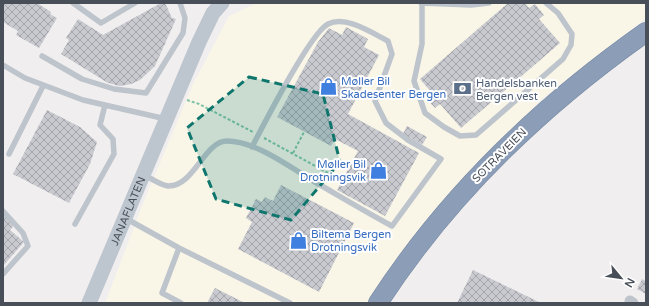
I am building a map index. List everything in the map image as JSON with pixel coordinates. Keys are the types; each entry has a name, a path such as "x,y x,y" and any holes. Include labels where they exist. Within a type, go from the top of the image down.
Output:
{"highway":[{"name":"SOTRAVEIEN","path":"378,303 405,264 449,208 510,143 578,83 646,32"},
{"name":"SOTRAVEIEN","path":"392,303 446,230 500,170 564,110 646,46"}],"street":[{"name":"JANAFLATEN","path":"89,303 208,21 222,3"}],"lane":[{"path":"73,3 101,23 135,3"},
{"path":"42,56 82,79 114,89 146,93 183,33 185,18 180,3"},
{"path":"489,3 471,5 421,4 422,44 414,81 425,112 444,127 460,136 468,137 476,135 563,59 571,45 572,34 558,13 546,3"},
{"path":"143,174 166,186 176,185 190,174 216,145 226,141 252,147 271,156 392,226 441,159 408,140 386,123 375,101 392,54 388,41 355,24 343,22 328,24 310,43 252,147"},
{"path":"3,65 25,78 43,86 83,100 166,119"},
{"path":"8,154 43,86"},
{"path":"75,224 114,154 113,139 100,125 105,105"},
{"path":"3,211 23,233 28,246 3,274"},
{"path":"125,218 179,248 290,303"},
{"path":"179,248 162,293 181,303"}],"path":[{"path":"293,153 304,132"}],"highlighted area":[{"path":"249,77 323,94 340,162 291,220 216,199 187,128"}],"shaded area":[{"path":"257,3 646,3 646,18 543,98 465,178 369,303 105,303 144,201 193,84 229,16"}],"building":[{"path":"3,3 37,3 57,18 39,48 16,35 18,31 3,22"},
{"path":"161,3 165,3 172,18 176,19 155,66 140,80 131,84 120,86 108,83 61,54 69,40 66,38 78,19 103,35"},
{"path":"508,3 525,3 529,8 535,4 544,15 539,19 560,43 461,128 440,104 435,108 425,97 431,92 420,79"},
{"path":"346,27 368,39 364,47 379,55 348,114 419,153 385,216 337,190 358,151 335,139 331,146 277,117 318,42 329,28 342,35"},
{"path":"47,110 80,127 97,142 90,164 69,203 13,174"},
{"path":"407,126 427,137 422,145 403,134"},
{"path":"281,185 354,223 319,292 238,249 252,222 246,218 256,199 262,202 265,197 273,201"},
{"path":"3,215 14,225 10,230 24,242 3,266"},
{"path":"473,270 541,303 457,303"},
{"path":"642,279 646,281 646,294 637,289"},
{"path":"215,288 245,303 207,303"}],"place":[{"name":"Møller Bil Skadesenter Bergen","path":"328,87"},
{"name":"Handelsbanken Bergen vest","path":"463,89"},
{"name":"Møller Bil Drotningsvik","path":"379,170"},
{"name":"Biltema Bergen Drotningsvik","path":"298,240"}]}
